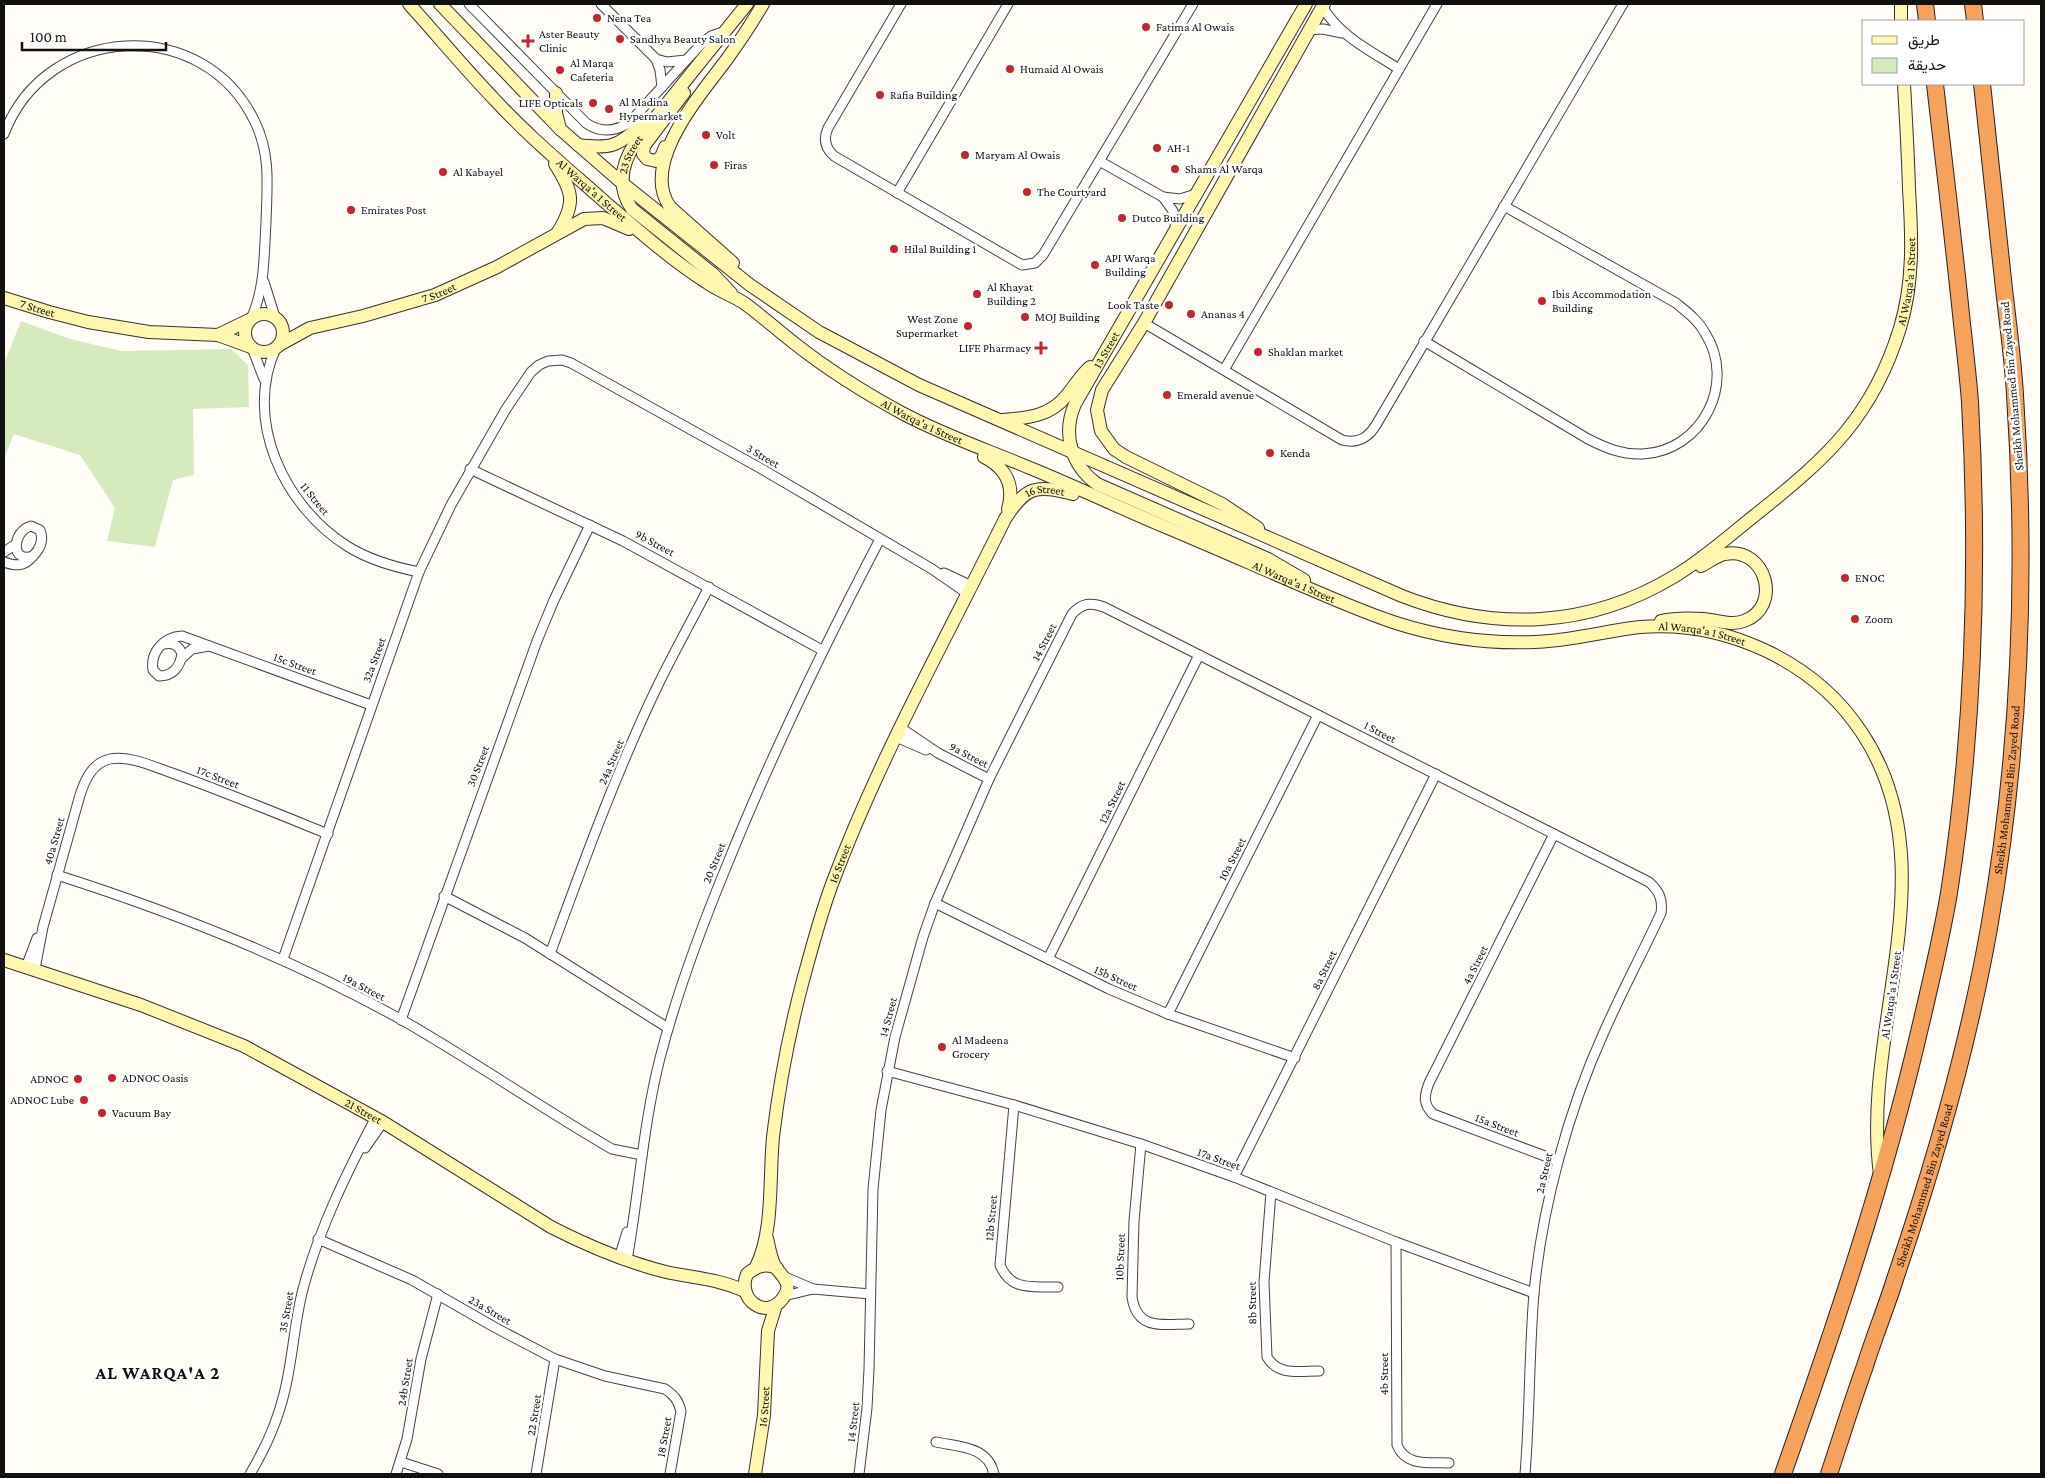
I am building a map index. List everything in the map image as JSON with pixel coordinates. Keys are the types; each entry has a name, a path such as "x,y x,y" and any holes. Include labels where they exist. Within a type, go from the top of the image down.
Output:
{"highway":[{"path":"1925,4 1927,20"},
{"path":"1973,4 1975,20"},
{"path":"1783,1474 1854,1267 1901,1109 1926,1004 1949,894 1960,807 1970,690 1974,554 1970,401 1935,85"},
{"name":"Sheikh Mohammed Bin Zayed Road","path":"1829,1474 1904,1253 1948,1106 1989,929 2012,749 2021,571 2020,482 2015,392 1982,85"}],"street":[{"name":"Al Warqa'a 1 Street","path":"410,4 486,92 545,150 643,235 707,284 733,297 828,368 889,406 947,435 1035,470 1318,592 1399,624 1440,635 1483,641 1547,642 1644,627 1694,629 1726,636 1758,647 1787,662 1816,681 1840,704 1862,731 1878,761 1890,793 1900,850 1899,938 1877,1095 1877,1146 1881,1179"},
{"name":"Al Warqa'a 1 Street","path":"440,4 560,129 578,145 622,183 750,285 819,332 919,385 1418,602 1474,616 1512,620 1552,619 1589,612 1641,594 1692,565 1814,466 1852,425 1881,377 1901,324 1911,269 1912,232 1904,85"},
{"path":"469,4 586,123 596,129 619,128 629,123 706,39 727,31"},
{"path":"601,4 656,59 660,70 662,87"},
{"name":"23 Street","path":"733,297 713,274 632,209 624,195 622,183 624,165 631,149 747,4"},
{"path":"750,285 728,257 674,212 663,195 661,182 663,168 675,134 691,106 733,50 763,4"},
{"path":"901,4 835,114 826,134 827,148 834,156 1016,263 1029,265 1044,255 1101,162 1193,4"},
{"path":"897,193 1008,4"},
{"name":"13 Street","path":"1306,4 1100,359 1072,410 1069,430 1072,450 1084,473 1097,484 1274,561 1299,576 1318,592"},
{"path":"1224,370 1437,4"},
{"path":"1144,323 1342,440 1350,442 1362,439 1371,433 1623,4"},
{"path":"1901,4 1901,20"},
{"path":"1323,5 1332,22 1345,34 1399,69"},
{"name":"13 Street","path":"1274,540 1222,504 1120,454 1104,438 1098,417 1099,396 1144,323 1323,5"},
{"path":"1308,30 1330,30 1345,34"},
{"path":"4,134 18,107 34,87 63,64 87,52 110,47 142,46 173,52 202,64 226,82 242,100 255,122 264,145 268,182 263,275 258,302 245,334 252,347 266,352 277,346 283,330 268,300 263,275"},
{"path":"691,106 671,130 660,157 656,160 647,159 643,154 644,146 679,101 706,56"},
{"path":"656,59 667,62 686,60"},
{"path":"556,93 556,114 560,129"},
{"path":"578,145 599,148 617,144 662,109"},
{"path":"545,150 565,180 570,192 569,211 558,232"},
{"path":"1101,162 1163,197 1180,199 1196,194"},
{"path":"1163,197 1173,211 1176,229"},
{"path":"1424,341 1597,444 1624,453 1644,454 1663,450 1680,442 1696,430 1708,413 1715,395 1718,374 1714,353 1706,333 1693,316 1676,303 1504,206"},
{"name":"7 Street","path":"277,346 310,328 363,316 435,295 497,266 578,222 597,218 615,222 643,235"},
{"name":"7 Street","path":"5,298 48,312 108,326 170,334 218,335 252,347"},
{"path":"250,320 265,313 275,317"},
{"name":"7 Street","path":"275,317 292,324 310,328"},
{"name":"7 Street","path":"218,335 250,320"},
{"name":"11 Street","path":"277,346 268,365 264,382 265,416 270,443 280,472 296,498 311,517 328,533 348,547 385,564 419,572"},
{"name":"11 Street","path":"252,347 264,382"},
{"path":"999,420 1031,417 1048,411 1062,401 1086,370 1100,359"},
{"name":"3 Street","path":"524,384 534,368 548,360 562,360 580,368 760,468 970,590"},
{"name":"32a Street","path":"283,959 419,572 470,469 506,409 524,384"},
{"name":"16 Street","path":"947,435 996,463 1004,471 1011,491 1005,519"},
{"name":"9b Street","path":"470,469 590,525 709,587 822,650"},
{"name":"16 Street","path":"752,1271 767,1238 769,1188 779,1096 802,987 831,887 899,733 1005,519 1019,499 1036,489 1051,488 1098,498"},
{"name":"30 Street","path":"401,1020 537,641 554,600 590,525"},
{"path":"4,562 20,565 27,563 37,552 42,540 40,530 36,527 26,527 19,535 16,544 18,554 28,558 33,556"},
{"name":"20 Street","path":"623,1259 633,1218 652,1091 668,1028 689,963 777,745 822,650 880,539"},
{"path":"4,552 16,544"},
{"path":"1641,594 1674,582 1714,559 1727,554 1741,555 1753,561 1762,571 1767,585 1765,598 1759,611 1748,620 1727,623 1701,618 1682,618 1644,627"},
{"name":"24a Street","path":"550,954 624,761 658,685 709,587"},
{"name":"1 Street","path":"1083,605 1090,603 1104,607 1436,774 1649,882 1656,888 1660,896"},
{"name":"14 Street","path":"859,1474 867,1408 874,1179 888,1071 922,937 989,779 1072,614 1083,605"},
{"name":"15c Street","path":"161,645 170,638 182,636 371,706"},
{"path":"171,643 176,645 182,654 175,671 169,675 159,676 152,665 153,659 161,645 171,643"},
{"path":"181,659 192,650 209,646"},
{"name":"12a Street","path":"1048,959 1199,655"},
{"name":"10a Street","path":"1168,1014 1318,715"},
{"name":"9a Street","path":"899,733 989,779"},
{"name":"17c Street","path":"97,765 108,759 122,758 216,790 328,834"},
{"name":"40a Street","path":"30,968 83,784 97,765"},
{"name":"8a Street","path":"1234,1177 1436,774"},
{"name":"4a Street","path":"1428,1108 1425,1100 1429,1083 1554,834"},
{"name":"19a Street","path":"57,875 149,905 283,959 401,1020 612,1149 642,1155"},
{"path":"444,896 498,923 668,1028"},
{"name":"2a Street","path":"1525,1474 1534,1293 1558,1162 1571,1118 1603,1033 1661,913 1660,896"},
{"name":"15b Street","path":"935,903 1109,989 1168,1014 1295,1058"},
{"name":"21 Street","path":"4,960 140,1005 242,1045 379,1119 575,1240 623,1259 668,1272 712,1279 745,1291"},
{"name":"17a Street","path":"888,1071 1014,1105 1141,1144 1234,1177 1396,1242 1534,1293"},
{"name":"12b Street","path":"1014,1105 1000,1265 1010,1281 1018,1285 1058,1287"},
{"name":"15a Street","path":"1428,1108 1433,1114 1558,1162"},
{"name":"35 Street","path":"250,1474 262,1454 275,1425 284,1394 302,1291 318,1239 356,1158 379,1119"},
{"name":"10b Street","path":"1141,1144 1134,1221 1133,1306 1137,1314 1153,1324 1190,1324"},
{"name":"8b Street","path":"1271,1192 1264,1282 1267,1357 1271,1364 1278,1369 1319,1371"},
{"name":"16 Street","path":"767,1238 781,1273"},
{"name":"23a Street","path":"318,1239 385,1267 556,1359 605,1376 656,1387"},
{"name":"4b Street","path":"1396,1242 1397,1445 1400,1453 1413,1462 1449,1462"},
{"path":"813,1289 763,1265 752,1271 745,1291 748,1299 756,1305 769,1307 813,1289 870,1291"},
{"name":"21 Street","path":"712,1279 752,1271"},
{"path":"780,1301 787,1290 781,1273"},
{"name":"24b Street","path":"396,1474 411,1422 426,1334 438,1294"},
{"name":"16 Street","path":"755,1474 764,1416 767,1341 770,1322 780,1301"},
{"name":"16 Street","path":"756,1305 763,1322 767,1341"},
{"name":"22 Street","path":"536,1474 556,1359"},
{"name":"18 Street","path":"656,1387 665,1389 673,1394 681,1411 670,1474"},
{"path":"936,1442 979,1452 987,1458 994,1474"},
{"path":"401,1462 438,1474"}],"green space":[{"path":"21,321 70,339 122,351 231,349 248,365 249,407 193,409 194,475 173,480 155,547 107,541 115,508 80,455 14,434 4,458 4,364"}],"place":[{"name":"Nena Tea","path":"597,18"},
{"name":"Fatima Al Owais","path":"1146,27"},
{"name":"Sandhya Beauty Salon","path":"620,39"},
{"name":"Aster Beauty Clinic","path":"528,41"},
{"name":"Humaid Al Owais","path":"1010,69"},
{"name":"Al Marqa Cafeteria","path":"560,70"},
{"name":"Rafia Building","path":"880,95"},
{"name":"LIFE Opticals","path":"593,103"},
{"name":"Al Madina Hypermarket","path":"609,109"},
{"name":"Volt","path":"706,135"},
{"name":"AH-1","path":"1157,148"},
{"name":"Maryam Al Owais","path":"965,155"},
{"name":"Firas","path":"714,165"},
{"name":"Shams Al Warqa","path":"1175,169"},
{"name":"Al Kabayel","path":"443,172"},
{"name":"The Courtyard","path":"1027,192"},
{"name":"Emirates Post","path":"351,210"},
{"name":"Dutco Building","path":"1122,218"},
{"name":"Hilal Building 1","path":"894,249"},
{"name":"API Warqa Building","path":"1095,265"},
{"name":"Al Khayat Building 2","path":"977,294"},
{"name":"Ibis Accommodation Building","path":"1542,301"},
{"name":"Look Taste","path":"1169,305"},
{"name":"Ananas 4","path":"1191,314"},
{"name":"MOJ Building","path":"1025,317"},
{"name":"West Zone Supermarket","path":"968,326"},
{"name":"LIFE Pharmacy","path":"1041,348"},
{"name":"Shaklan market","path":"1258,352"},
{"name":"Emerald avenue","path":"1167,395"},
{"name":"Kenda","path":"1270,453"},
{"name":"ENOC","path":"1845,578"},
{"name":"Zoom","path":"1855,619"},
{"name":"Al Madeena Grocery","path":"942,1047"},
{"name":"ADNOC Oasis","path":"112,1078"},
{"name":"ADNOC","path":"78,1079"},
{"name":"ADNOC Lube","path":"84,1100"},
{"name":"Vacuum Bay","path":"102,1113"}],"district":[{"name":"AL WARQA'A 2","path":"158,1373"}]}
